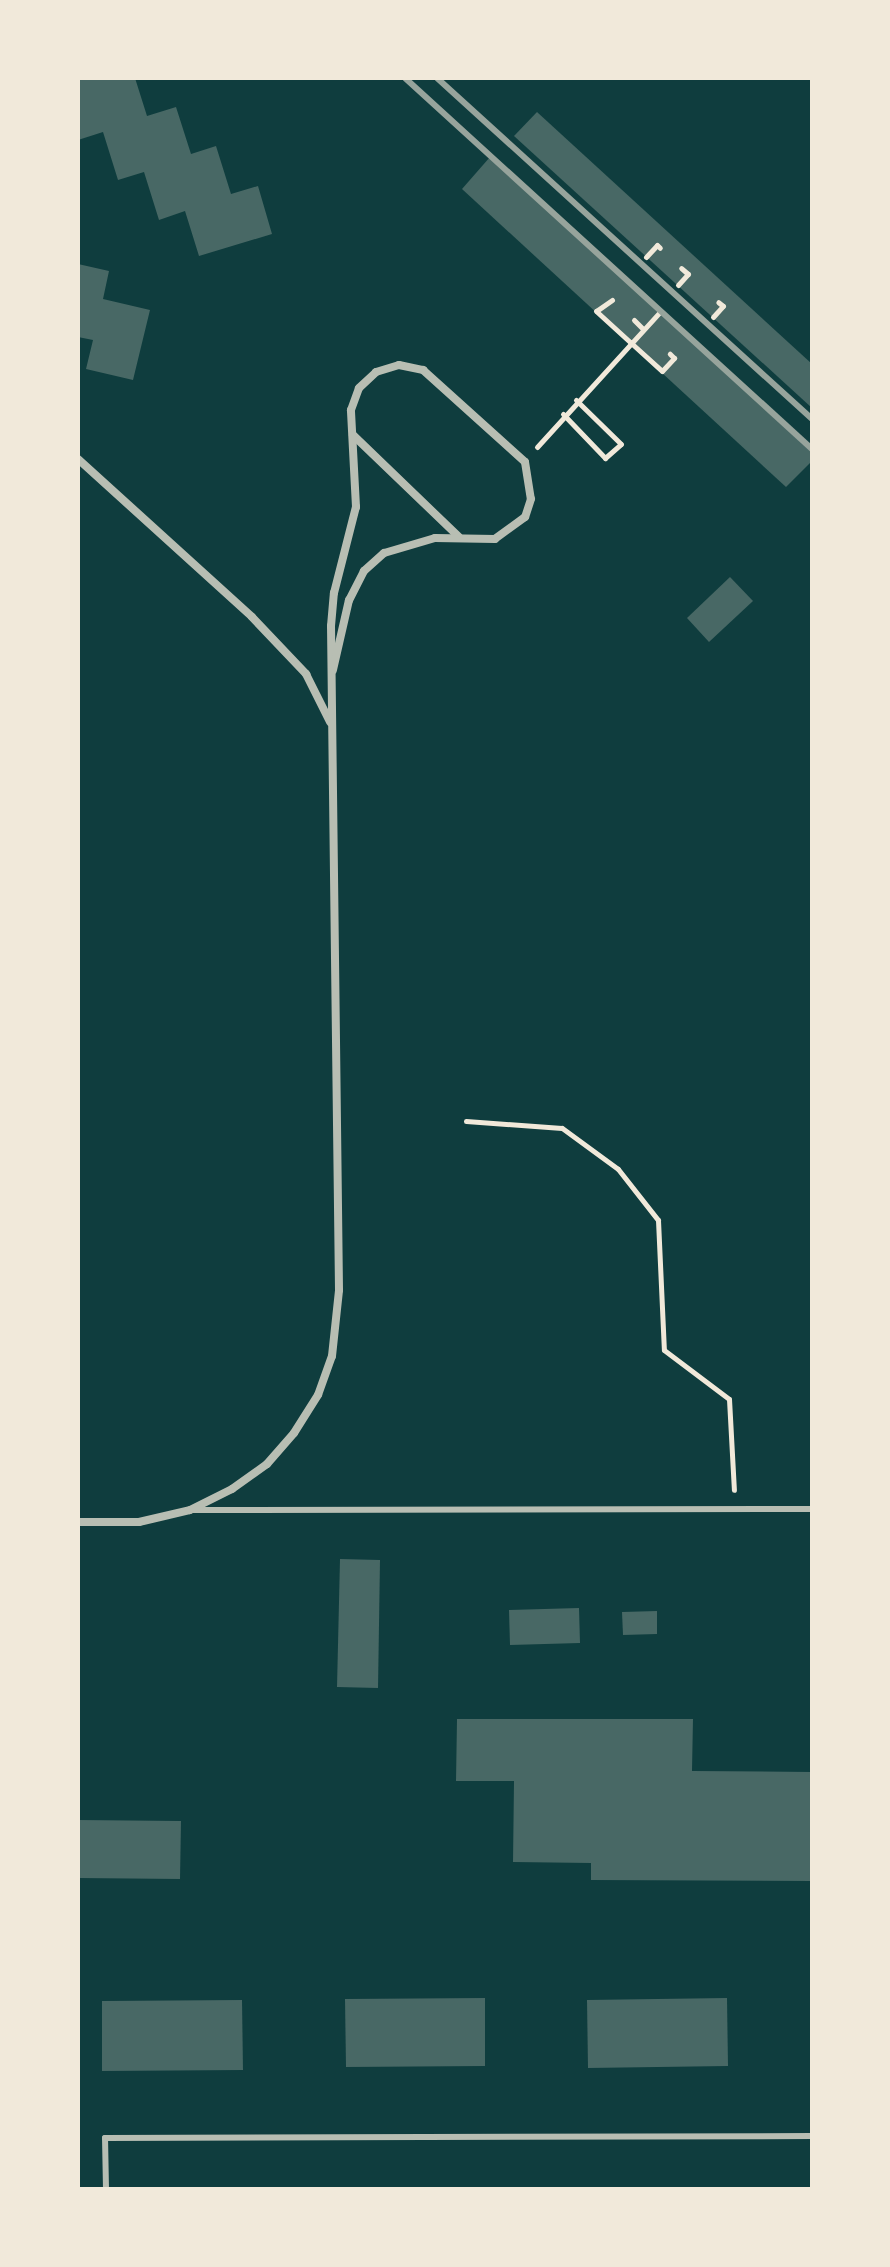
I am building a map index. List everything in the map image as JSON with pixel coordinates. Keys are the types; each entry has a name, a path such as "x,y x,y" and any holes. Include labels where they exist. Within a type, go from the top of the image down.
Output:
{"street":[{"path":"78,1522 139,1522 190,1510 267,1464 294,1433 318,1395 335,1341 333,726 333,670 334,593 356,507 351,410 359,388 376,372 399,365 423,370 525,462 531,499 525,517 495,539 459,537 407,543 384,553 364,571 349,600 333,670"},
{"path":"352,434 459,537"},
{"path":"78,459 252,617 306,674 333,726"}],"lane":[{"path":"190,1510 812,1509"},
{"path":"106,2189 105,2138 812,2136"}],"path":[{"path":"646,257 657,245 660,248"},
{"path":"678,285 688,274 681,268"},
{"path":"612,300 596,311 662,371 674,358 670,354"},
{"path":"713,317 723,306 718,302"},
{"path":"525,462 563,414 660,312"},
{"path":"634,320 642,328"},
{"path":"563,414 605,458 621,444 576,400"},
{"path":"466,1121 562,1128 618,1169 658,1220 664,1350 729,1399 735,1511"}],"building":[{"path":"78,78 135,78 147,116 176,107 191,154 216,146 231,194 258,186 272,234 199,256 185,211 159,220 144,172 118,180 103,132 78,140"},
{"path":"537,112 812,364 812,408 514,136"},
{"path":"490,157 812,451 812,461 786,487 462,189"},
{"path":"78,264 109,271 103,299 150,310 133,380 86,369 93,340 78,337"},
{"path":"730,577 753,601 709,642 687,618"},
{"path":"340,1559 380,1560 378,1688 337,1687"},
{"path":"579,1608 580,1643 510,1645 509,1610"},
{"path":"657,1611 657,1634 623,1635 622,1612"},
{"path":"457,1719 693,1719 692,1771 812,1772 812,1881 591,1880 591,1863 513,1862 514,1781 456,1781"},
{"path":"78,1820 181,1821 180,1879 78,1878"},
{"path":"485,1998 485,2066 346,2067 345,1999"},
{"path":"727,1998 728,2066 588,2068 587,2000"},
{"path":"242,2000 243,2070 102,2071 102,2001"}],"railway":[{"path":"405,78 812,449"},
{"path":"437,78 812,419"}]}
